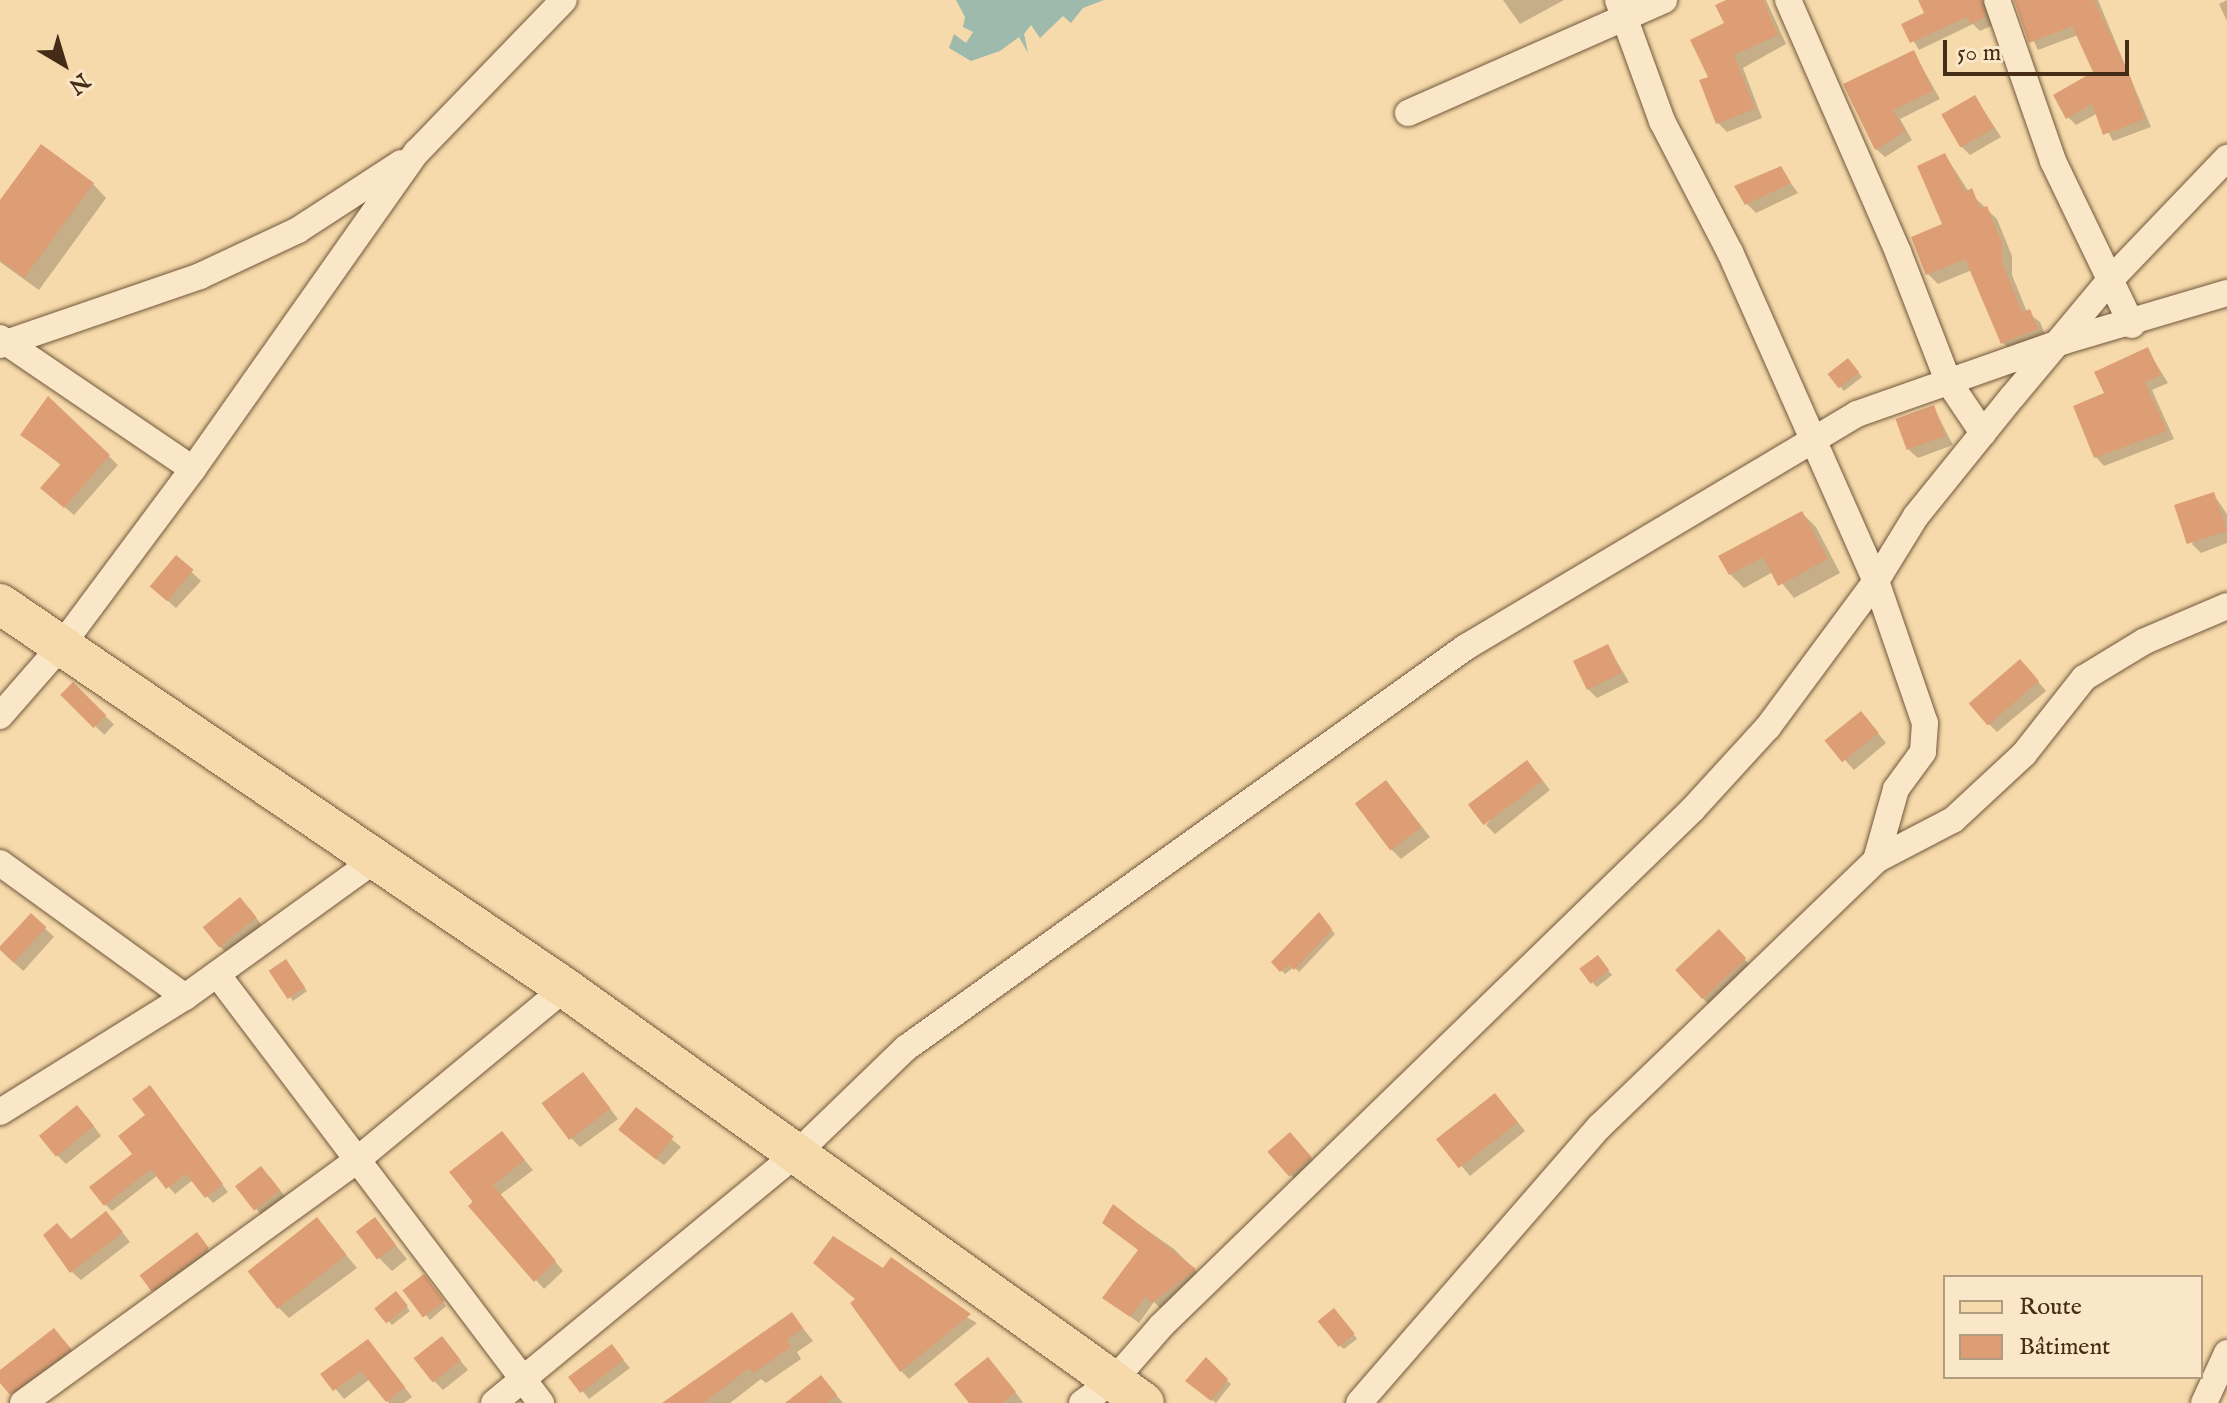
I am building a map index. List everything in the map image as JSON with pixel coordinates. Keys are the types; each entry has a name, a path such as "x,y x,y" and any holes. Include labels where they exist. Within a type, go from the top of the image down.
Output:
{"main road":[{"path":"0,604 565,988 794,1156 1130,1391"}],"street":[{"path":"0,716 61,646 193,469 417,152 564,0"},
{"path":"1408,113 1622,8 1664,0"},
{"path":"1788,0 1898,252 1948,381 1983,433"},
{"path":"1997,0 2053,161 2132,325"},
{"path":"1622,8 1662,121 1730,252 1876,581 1925,723 1923,752 1896,789 1876,860"},
{"path":"1,341 106,312 200,276 298,230 417,152"},
{"path":"1082,1403 1130,1391 1161,1326 1693,809 1768,727 1876,581 1916,516 1983,433 2064,341 2111,279 2227,158"},
{"path":"494,1403 794,1156 906,1048 1466,647 1857,414 2064,341 2132,325 2227,293"},
{"path":"1,341 193,469"},
{"path":"1359,1403 1600,1126 1876,860 1953,820 2024,754 2084,678 2145,641 2227,606"},
{"path":"0,1112 185,997 375,860"},
{"path":"0,863 185,997"},
{"path":"217,974 541,1403"},
{"path":"23,1403 357,1160 565,988"},
{"path":"2204,1403 2227,1353"}],"shaded area":[{"path":"956,0 1104,0 1083,8 1071,23 1063,16 1040,38 1031,25 1024,34 1028,53 1019,37 1000,51 971,61 949,48 954,34 966,43 973,32 963,27 965,17"}],"building":[{"path":"1726,0 1763,0 1778,35 1734,55 1755,109 1716,124 1699,80 1708,77 1690,40 1724,23 1715,5"},
{"path":"1918,0 1981,0 1986,17 1971,24 1967,17 1910,43 1901,24 1924,13"},
{"path":"2014,0 2094,0 2130,76 2144,119 2103,135 2092,104 2066,119 2053,95 2093,72 2072,26 2029,43"},
{"path":"1914,50 1933,91 1893,110 1905,131 1875,150 1843,84"},
{"path":"1975,95 1994,128 1960,147 1941,114"},
{"path":"41,144 94,183 24,278 0,260 0,200"},
{"path":"1945,153 1965,192 1972,188 1980,208 1987,206 2002,243 2002,262 2022,312 2030,309 2038,329 2001,344 1965,259 1926,275 1911,237 1942,224 1917,166"},
{"path":"1781,166 1791,183 1745,205 1734,186"},
{"path":"2148,347 2161,375 2145,382 2167,431 2094,458 2073,406 2104,393 2094,372"},
{"path":"1848,358 1859,372 1839,388 1828,374"},
{"path":"48,396 110,455 64,508 40,488 61,464 20,435"},
{"path":"1934,405 1945,436 1907,450 1895,419"},
{"path":"2214,492 2227,531 2187,544 2174,505"},
{"path":"1802,511 1828,559 1778,586 1763,557 1729,575 1718,556"},
{"path":"176,555 194,570 167,601 150,586"},
{"path":"1608,644 1622,673 1587,690 1573,661"},
{"path":"2020,659 2039,681 1988,725 1969,704"},
{"path":"73,682 106,715 94,728 60,695"},
{"path":"1861,711 1879,733 1842,762 1824,741"},
{"path":"1527,760 1543,781 1484,825 1468,805"},
{"path":"1386,780 1422,827 1390,851 1355,803"},
{"path":"240,897 256,917 219,947 203,927"},
{"path":"1319,912 1332,929 1294,970 1289,965 1280,972 1271,962"},
{"path":"31,913 46,927 14,962 0,946"},
{"path":"1719,929 1746,958 1702,999 1675,970"},
{"path":"1598,955 1609,970 1591,984 1579,969"},
{"path":"286,959 305,987 288,999 269,971"},
{"path":"583,1072 611,1109 569,1140 541,1103"},
{"path":"150,1085 223,1184 205,1198 186,1174 166,1189 151,1169 104,1206 89,1187 132,1154 118,1136 145,1115 132,1099"},
{"path":"1495,1093 1518,1122 1459,1168 1436,1139"},
{"path":"77,1105 94,1126 56,1157 39,1136"},
{"path":"636,1107 674,1137 656,1159 618,1130"},
{"path":"502,1131 525,1160 493,1185 556,1261 534,1282 468,1206 473,1202 449,1172"},
{"path":"1290,1132 1312,1157 1289,1177 1267,1152"},
{"path":"261,1166 280,1190 254,1211 235,1186"},
{"path":"1113,1204 1196,1269 1152,1303 1146,1296 1130,1317 1102,1298 1138,1250 1102,1223"},
{"path":"106,1211 123,1232 70,1273 43,1235 57,1223 71,1239"},
{"path":"317,1217 347,1255 277,1309 248,1271"},
{"path":"375,1217 396,1245 377,1259 356,1231"},
{"path":"197,1232 209,1248 152,1291 139,1275"},
{"path":"833,1236 883,1268 891,1257 971,1314 900,1372 850,1303 855,1299 813,1263"},
{"path":"424,1274 444,1301 423,1317 402,1290"},
{"path":"396,1291 408,1306 386,1323 374,1309"},
{"path":"1334,1308 1355,1334 1338,1347 1318,1321"},
{"path":"792,1312 803,1328 787,1340 791,1347 753,1373 749,1368 704,1403 662,1403"},
{"path":"54,1328 71,1349 10,1395 0,1383 0,1370"},
{"path":"442,1336 461,1360 433,1383 414,1358"},
{"path":"368,1339 405,1387 386,1402 361,1371 333,1391 320,1374"},
{"path":"612,1344 624,1360 580,1393 568,1377"},
{"path":"988,1357 1016,1392 1002,1403 969,1403 954,1384"},
{"path":"1206,1357 1228,1379 1211,1401 1185,1381"},
{"path":"821,1375 837,1395 827,1403 785,1403"}]}
